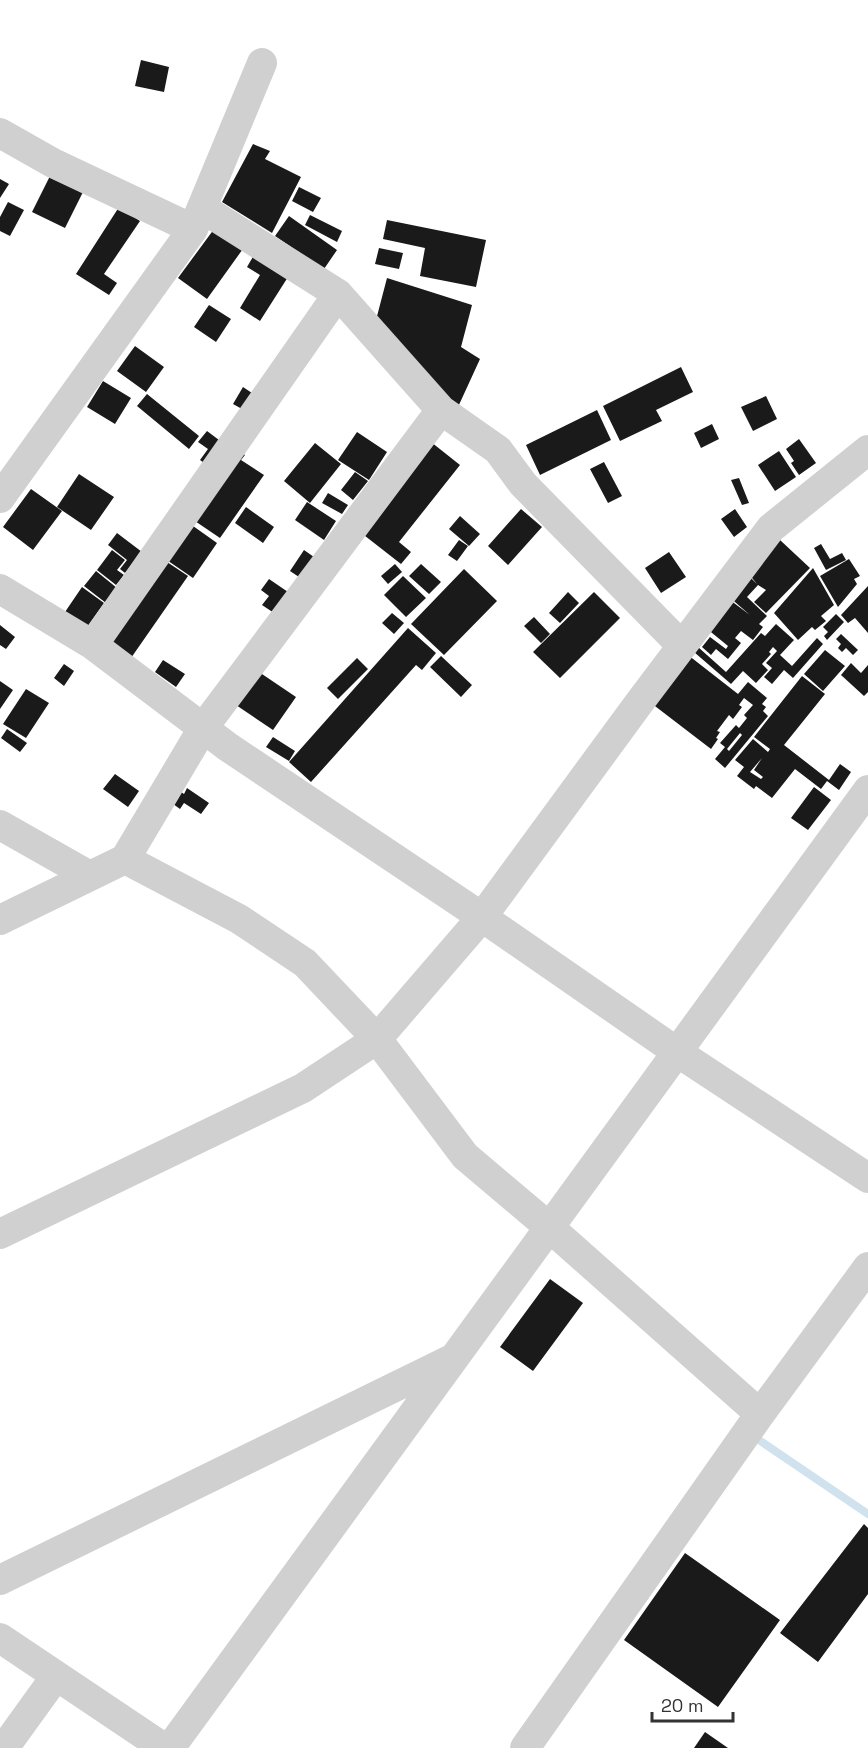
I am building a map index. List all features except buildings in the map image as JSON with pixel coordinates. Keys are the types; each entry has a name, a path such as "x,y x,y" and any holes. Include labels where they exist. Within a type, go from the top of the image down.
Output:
{"street":[{"path":"0,498 198,218 262,63"},
{"path":"0,133 53,163 198,218 338,294 441,410 498,450 523,484 682,646"},
{"path":"93,645 338,294"},
{"path":"0,920 125,859 203,728 441,410"},
{"path":"0,1234 303,1088 377,1039 482,917 771,528 868,450"},
{"path":"0,589 93,645 203,728 677,1052 868,1178"},
{"path":"170,1748 868,790"},
{"path":"0,825 90,876"},
{"path":"125,859 239,919 305,963 377,1039 465,1156 549,1227 760,1414"},
{"path":"525,1748 760,1414 868,1267"},
{"path":"0,1580 454,1358"},
{"path":"0,1638 164,1748"},
{"path":"4,1748 56,1676"}],"waterway":[{"path":"750,1434 868,1514"}]}
